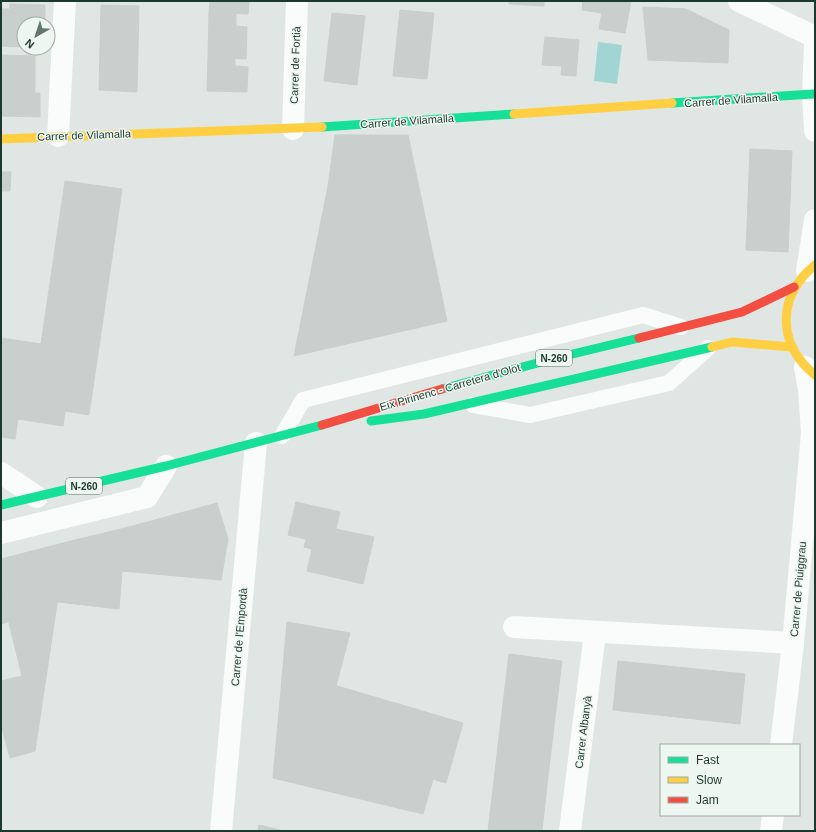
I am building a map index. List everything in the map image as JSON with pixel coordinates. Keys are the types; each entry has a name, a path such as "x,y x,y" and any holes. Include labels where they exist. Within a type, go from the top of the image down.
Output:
{"main road":[{"name":"Carrer de Vilamalla","path":"1,139 293,129 813,94"},
{"name":"Eix Pirinenc - Carretera d'Olot","path":"1,505 256,443 312,428 402,400 501,373 742,312 806,274"},
{"path":"806,274 788,301 786,317 787,332 792,347 796,356 810,371"},
{"name":"Eix Pirinenc - Carretera d'Olot","path":"312,428 424,414 732,342 792,347"}],"street":[{"path":"58,136 65,1"},
{"name":"Carrer de Fortià","path":"293,129 297,1"},
{"path":"739,1 815,36"},
{"path":"815,42 813,94 815,131"},
{"path":"806,274 815,220"},
{"name":"Carrer de Piuiggrau","path":"781,744 793,643 814,431 809,390 810,371"},
{"name":"Carrer de l'Empordà","path":"221,831 256,443"},
{"path":"1,533 147,497 166,466"},
{"path":"1,473 37,497"},
{"path":"514,627 595,633 793,643"},
{"name":"Carrer Albanyà","path":"570,831 595,633"},
{"path":"771,831 773,816"}],"lane":[{"path":"282,436 303,400 643,315 681,327"},
{"path":"465,404 530,415 670,383 709,348"}],"water":[{"path":"598,42 622,45 617,84 594,81"}],"building":[{"path":"210,1 249,1 248,14 209,12"},
{"path":"509,1 544,1 544,6 509,4"},
{"path":"583,1 604,1 602,13 582,10"},
{"path":"604,1 631,1 625,33 599,29"},
{"path":"10,4 45,5 45,16 16,16 16,47 1,46 1,9 10,9"},
{"path":"101,5 139,6 137,92 99,90"},
{"path":"643,7 686,9 729,30 728,63 648,60"},
{"path":"400,10 434,13 427,79 393,76"},
{"path":"209,12 236,14 236,26 247,27 246,59 208,57"},
{"path":"332,13 365,16 357,85 324,81"},
{"path":"545,37 579,40 576,76 561,75 562,66 542,65"},
{"path":"1,55 35,56 35,93 40,93 40,117 1,116"},
{"path":"208,57 235,58 235,66 248,67 247,92 207,91"},
{"path":"335,135 408,135 447,321 294,356 328,186"},
{"path":"750,149 792,151 788,252 746,250"},
{"path":"1,172 11,172 10,191 1,191"},
{"path":"65,181 122,189 89,415 65,411 63,426 18,419 15,439 1,437 1,338 41,344"},
{"path":"296,502 340,512 336,529 374,537 363,584 307,571 312,549 304,547 306,539 288,535"},
{"path":"217,503 228,539 139,563 129,527"},
{"path":"129,527 139,563 122,571 63,564 67,542"},
{"path":"228,539 221,580 122,571 139,563"},
{"path":"67,542 35,751 22,676 1,590 1,559"},
{"path":"63,564 122,571 119,609 58,602"},
{"path":"1,590 8,622 1,624"},
{"path":"287,622 350,633 336,686 327,683 310,743 277,734"},
{"path":"509,654 562,661 555,718 502,712"},
{"path":"618,661 745,674 740,724 613,710"},
{"path":"22,676 35,751 10,758 1,724 1,681"},
{"path":"327,683 463,723 446,783 310,743"},
{"path":"502,712 555,718 547,785 494,780"},
{"path":"277,734 433,779 423,814 273,778"},
{"path":"494,780 547,785 542,831 488,831"},
{"path":"259,825 284,831 258,831"}],"traffic: fast":[{"path":"672,103 813,94"},
{"path":"322,127 514,114"},
{"path":"442,389 552,359 639,338"},
{"path":"371,421 424,414 712,347"},
{"path":"1,505 166,466 322,425"}],"traffic: slow":[{"path":"514,114 672,103"},
{"path":"1,139 322,127"},
{"path":"815,265 805,274 795,288 790,298 786,320 790,342 795,352 805,366 815,375"},
{"path":"712,347 732,342 792,347"}],"traffic: jam":[{"path":"639,338 742,312 794,287"},
{"path":"322,425 442,389"}]}
